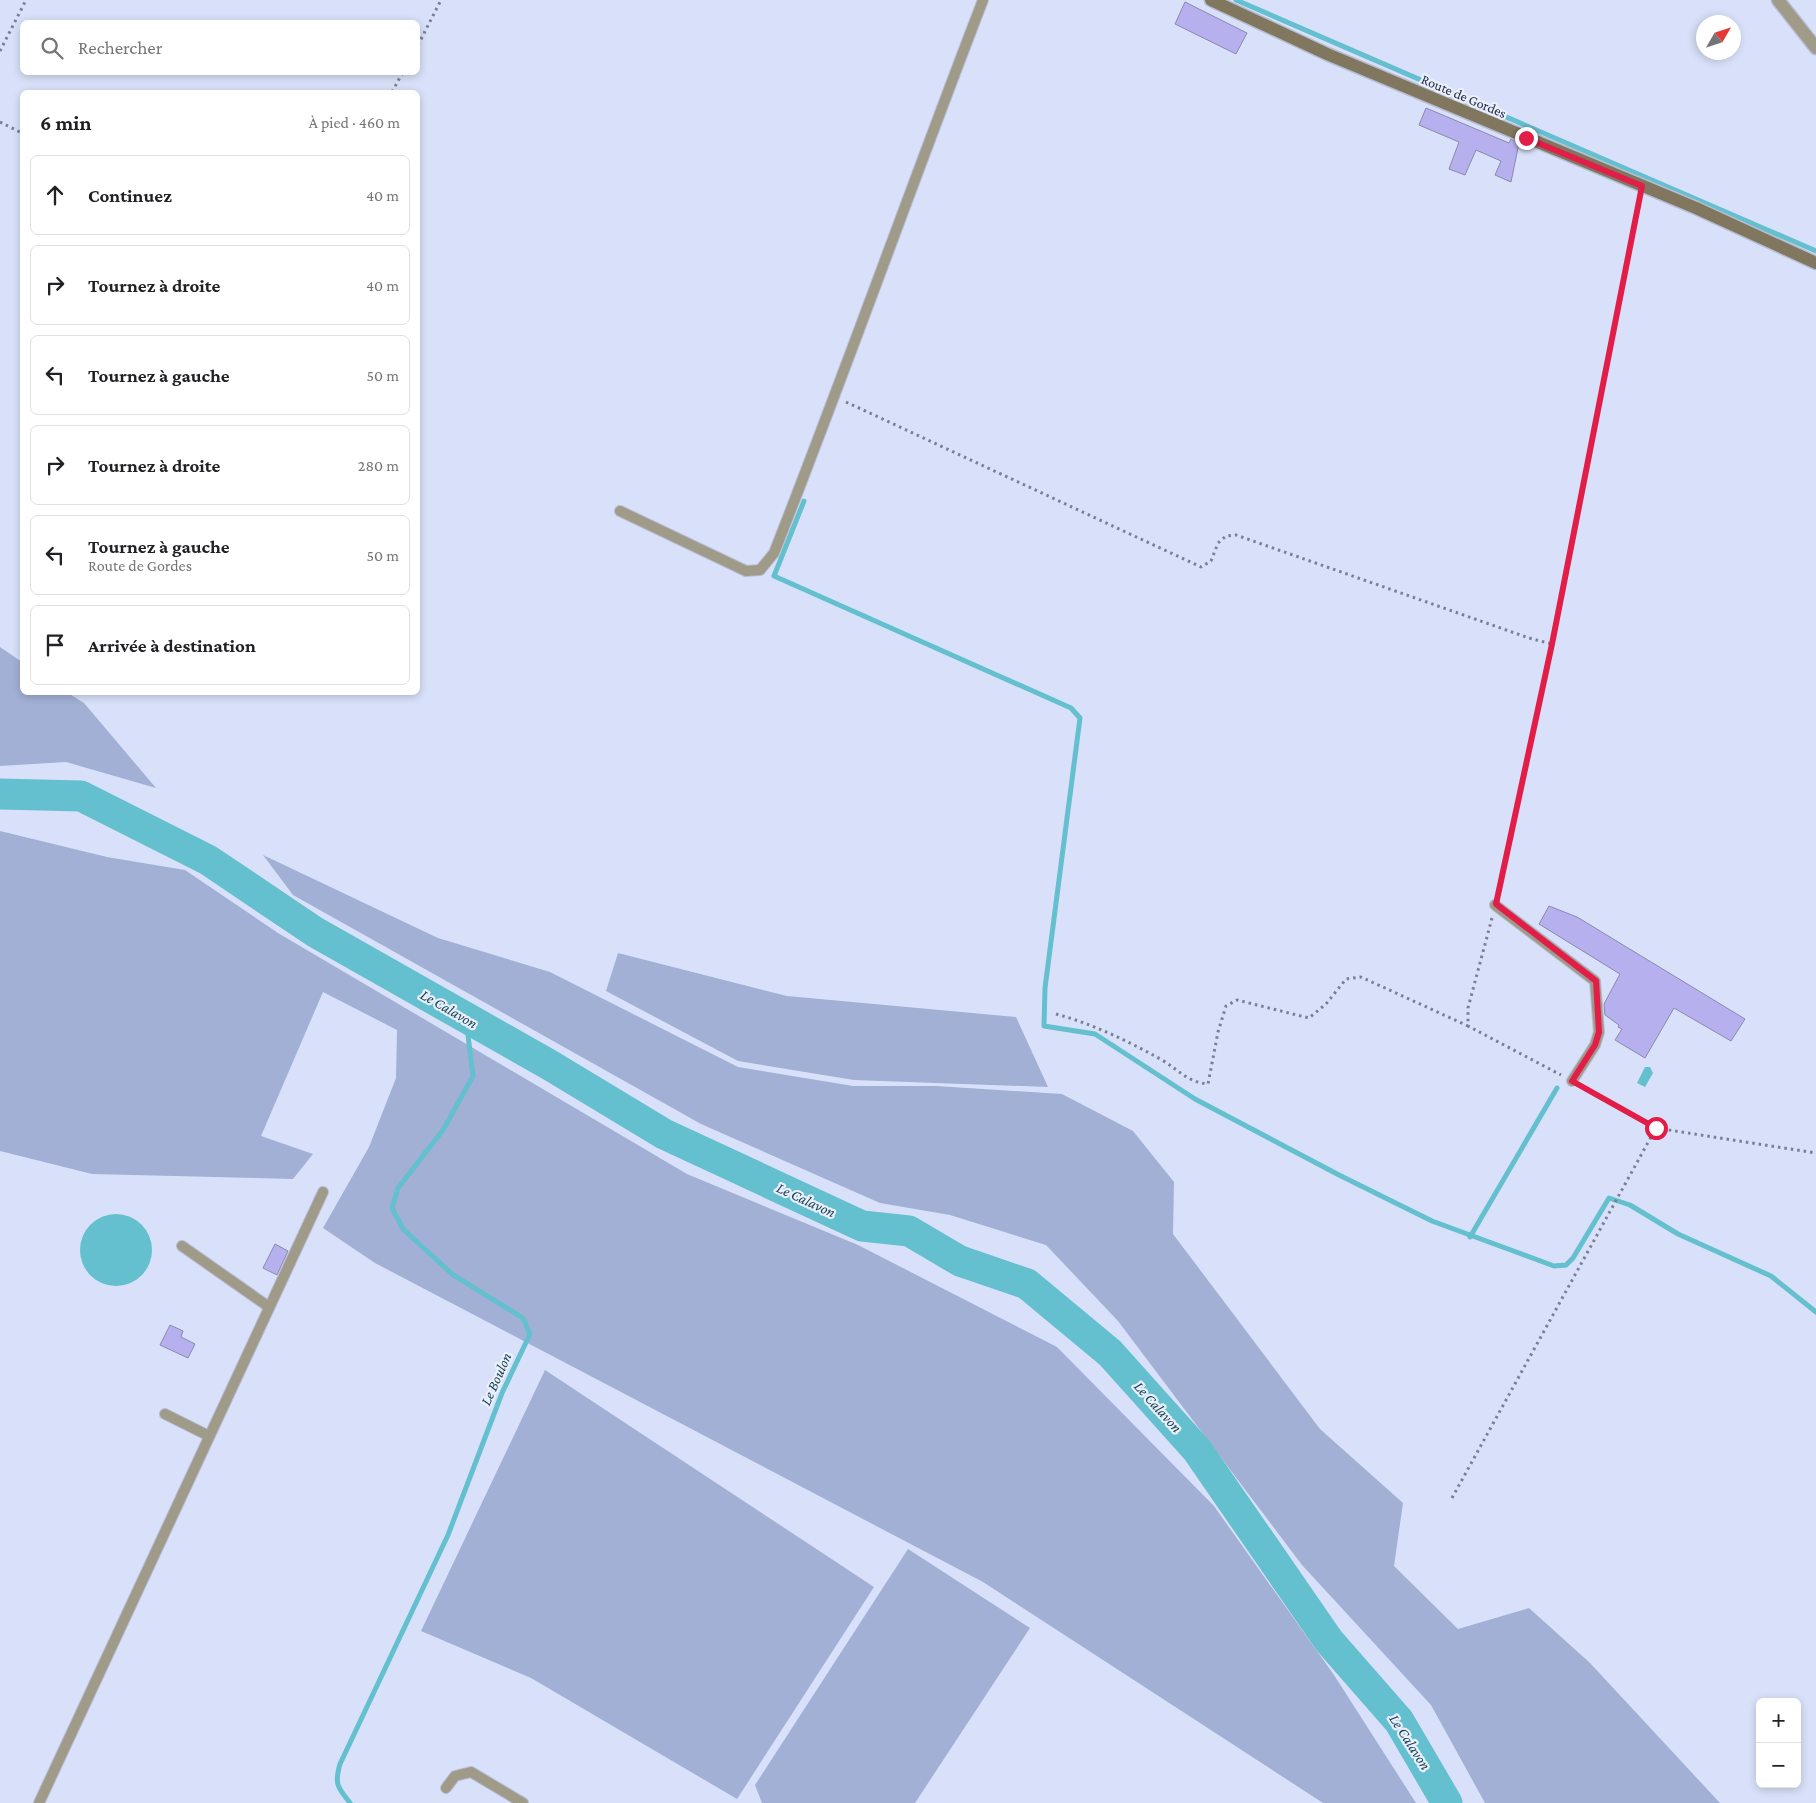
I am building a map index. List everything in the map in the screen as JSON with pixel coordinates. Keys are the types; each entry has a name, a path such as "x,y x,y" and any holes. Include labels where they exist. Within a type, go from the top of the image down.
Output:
{"street":[{"name":"Route de Gordes","path":"1211,0 1327,54 1696,208 1816,264"},
{"path":"1778,0 1815,45"}],"lane":[{"path":"620,511 746,571 760,570 774,553 835,397 906,200 983,0"},
{"path":"1496,904 1596,981 1599,1032 1595,1045 1572,1081"},
{"path":"39,1803 322,1192"},
{"path":"182,1246 269,1307"},
{"path":"165,1414 209,1436"},
{"path":"446,1788 456,1776 471,1772 523,1803"}],"path":[{"path":"0,51 26,0"},
{"path":"420,41 441,0"},
{"path":"393,90 401,75"},
{"path":"0,122 20,132"},
{"path":"1468,1026 1468,1008 1496,904 1552,644 1642,186"},
{"path":"835,397 1200,567 1211,561 1218,543 1226,536 1236,535 1529,638 1552,644"},
{"path":"1056,1014 1088,1023 1163,1060 1194,1082 1208,1084 1218,1032 1226,1006 1237,1000 1308,1018 1326,1004 1346,979 1361,977 1468,1026 1656,1128 1816,1153"},
{"path":"1452,1498 1656,1128"}],"shaded area":[{"path":"0,647 20,661 20,695 71,695 84,703 156,788 66,762 0,766"},
{"path":"0,831 107,857 185,870 278,933 687,1174 858,1245 1057,1347 1214,1506 1334,1675 1416,1803 1323,1803 983,1582 375,1263 323,1228 369,1147 396,1078 397,1030 323,992 261,1136 313,1154 293,1179 92,1174 0,1151"},
{"path":"263,855 438,938 550,972 738,1067 853,1086 936,1086 1062,1094 1133,1131 1174,1182 1173,1234 1320,1429 1403,1503 1394,1566 1458,1629 1529,1608 1590,1663 1720,1803 1485,1803 1431,1705 1302,1565 1118,1321 1046,1245 950,1215 880,1203 701,1124 293,895"},
{"path":"618,953 787,996 1016,1017 1048,1087 854,1080 738,1061 606,991"},
{"path":"1645,1067 1650,1067 1653,1073 1645,1087 1637,1083"},
{"path":"116,1214 136,1220 146,1230 152,1250 146,1270 136,1280 116,1286 96,1280 86,1270 80,1250 86,1230 96,1220"},
{"path":"545,1370 874,1587 737,1799 531,1678 421,1631"},
{"path":"908,1549 1030,1628 915,1803 762,1803 755,1785"}],"building":[{"path":"1185,2 1247,33 1236,54 1175,24"},
{"path":"1426,108 1509,143 1511,139 1519,143 1511,182 1495,175 1501,161 1476,150 1465,175 1449,169 1459,142 1419,125"},
{"path":"1549,906 1577,917 1745,1019 1731,1041 1674,1008 1645,1058 1615,1040 1622,1029 1605,1015 1604,1004 1620,974 1539,924"},
{"path":"275,1244 288,1251 277,1275 263,1268"},
{"path":"170,1325 183,1331 181,1337 195,1344 188,1358 160,1345"}],"waterway":[{"path":"1236,0 1816,251"},
{"path":"804,501 774,576 1071,708 1080,718 1045,988 1044,1026 1095,1034 1195,1099 1339,1175 1432,1221 1554,1266 1566,1265 1573,1258 1609,1198 1630,1205 1678,1234 1771,1276 1816,1312"},
{"name":"Le Calavon","path":"0,794 81,796 208,860 315,932 548,1064 664,1134 862,1226 909,1231 960,1261 1027,1284 1110,1353 1197,1450 1329,1641 1399,1721 1447,1803"},
{"name":"Le Boulon","path":"350,1803 338,1785 337,1777 340,1764 448,1535 502,1393 530,1334 523,1318 452,1274 403,1229 392,1208 398,1188 443,1130 473,1076 466,1019"},
{"path":"1470,1237 1557,1088"}],"route":[{"path":"1526,138 1642,186 1605,362 1552,644 1496,904 1596,981 1596,1017 1599,1032 1595,1045 1572,1081 1656,1128"}]}
